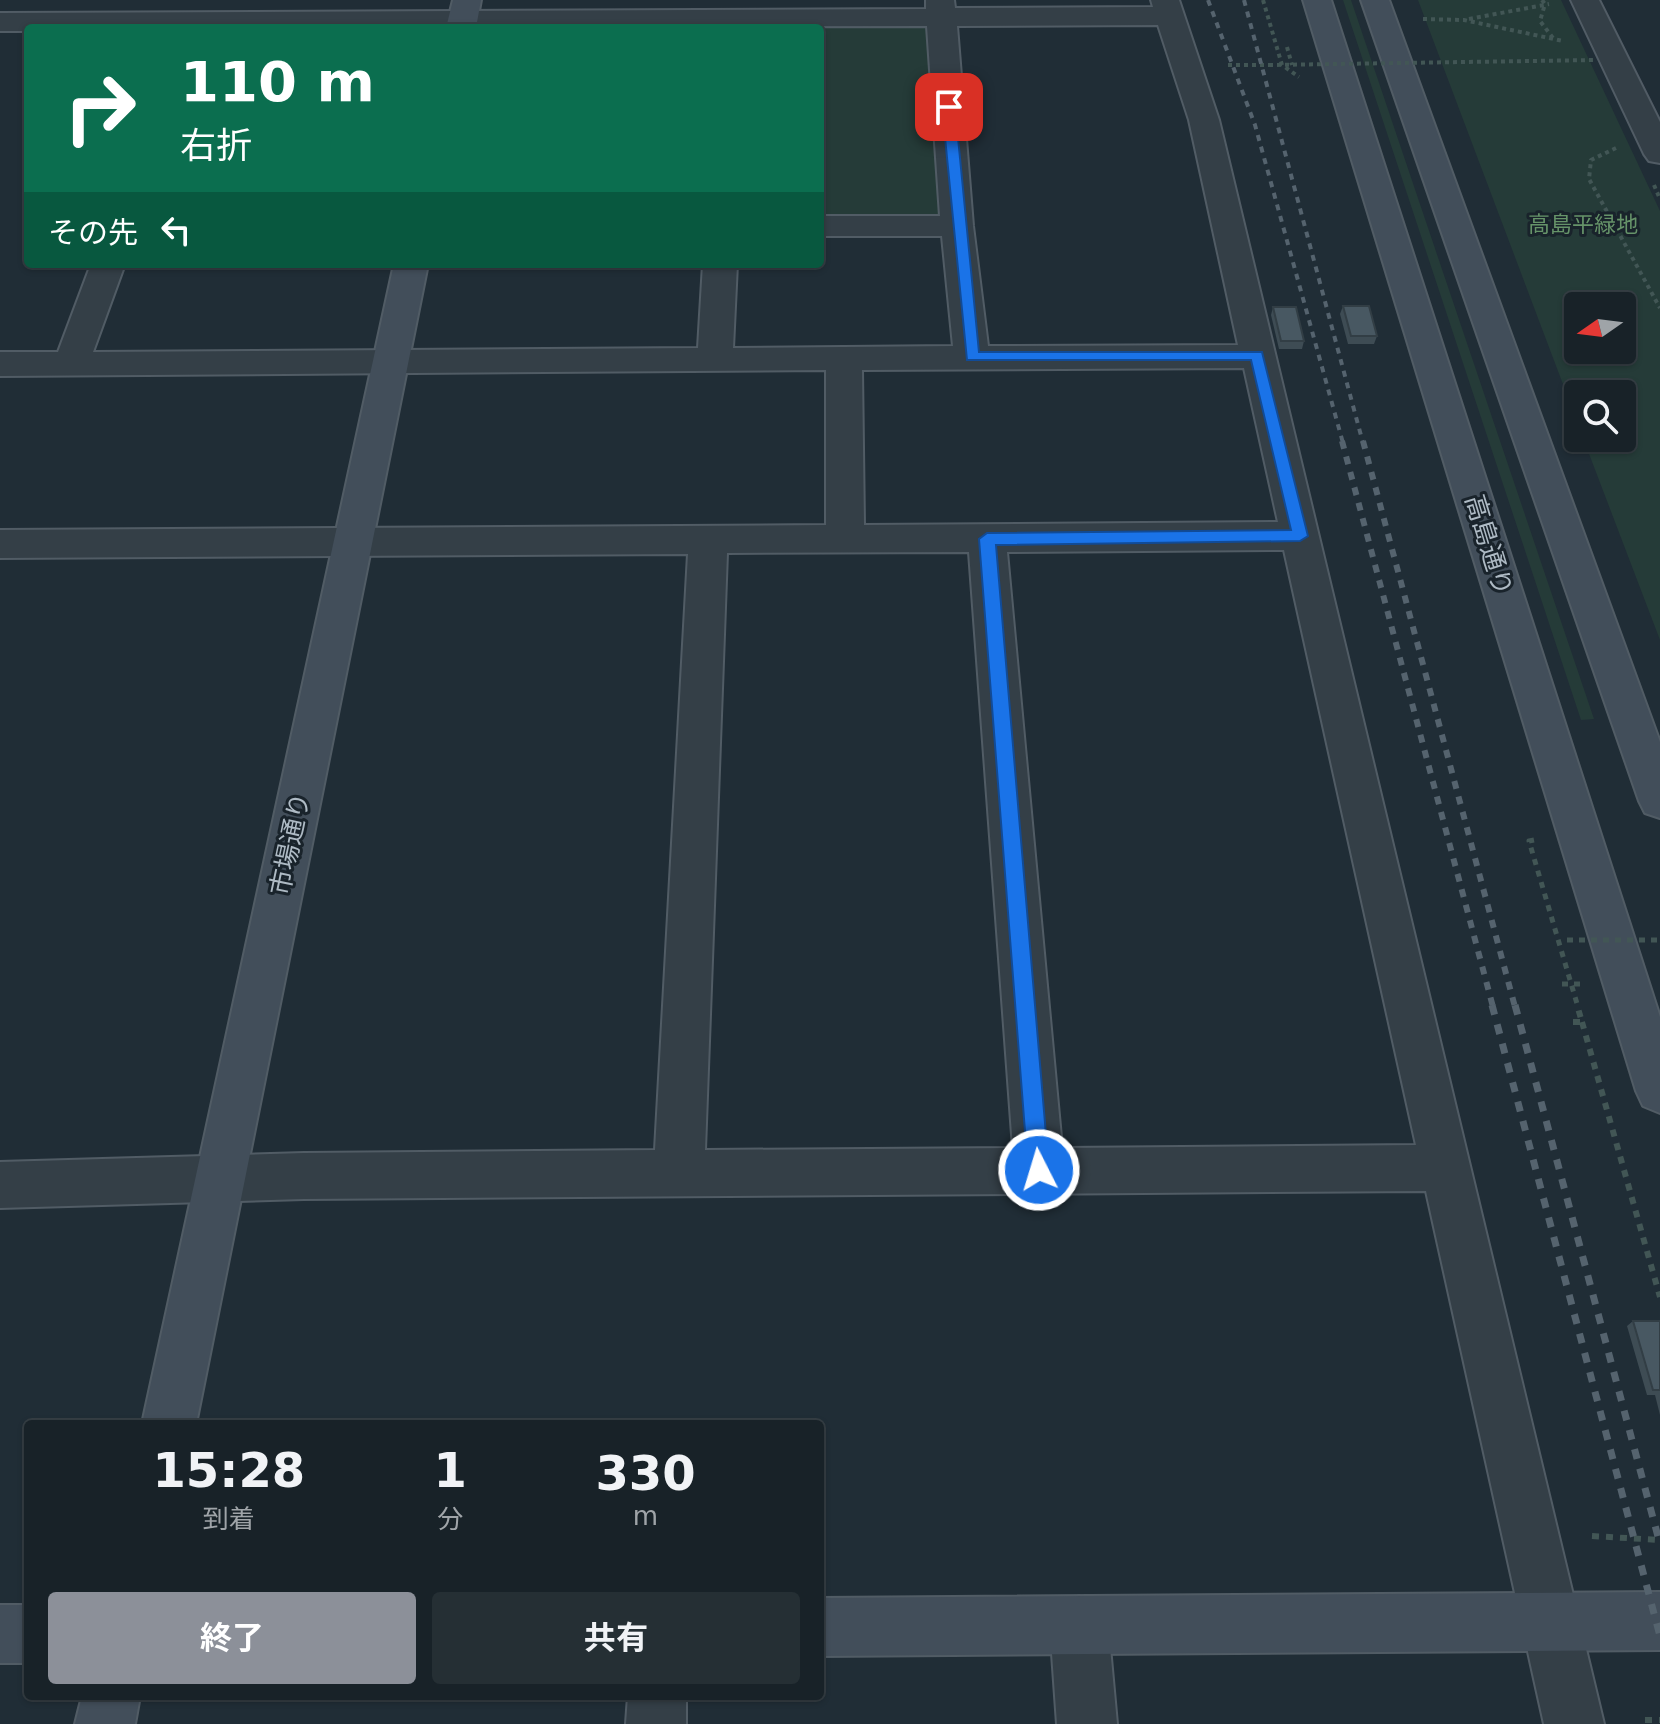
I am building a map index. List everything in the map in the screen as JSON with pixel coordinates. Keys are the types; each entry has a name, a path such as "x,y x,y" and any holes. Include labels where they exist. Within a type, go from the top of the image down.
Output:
{"main road":[{"name":"高島通り","path":"1317,0 1660,1091"},
{"path":"1375,0 1660,801"},
{"name":"市場通り","path":"170,1420 410,268"},
{"path":"824,1627 1660,1621"},
{"path":"0,1634 24,1634"},
{"path":"105,1724 110,1700"}],"street":[{"path":"1586,1 1601,53 1647,101 1655,144"},
{"path":"0,22 199,16 731,15 941,9 1168,8 1204,120 1574,1724"},
{"path":"941,9 957,226 972,357"},
{"path":"824,226 957,226"},
{"path":"71,364 107,268"},
{"path":"715,359 720,268"},
{"path":"0,364 1257,356"},
{"path":"844,357 845,540"},
{"path":"2,549 352,543 1300,536"},
{"path":"987,539 1039,1170"},
{"path":"679,1173 708,541"},
{"path":"0,1185 679,1173 1445,1168"},
{"path":"1079,1625 1087,1724"},
{"path":"656,1724 657,1700"}],"path":[{"path":"1263,0 1268,15"},
{"path":"1464,20 1543,2 1586,1"},
{"path":"1543,2 1540,21 1554,39"},
{"path":"1417,20 1464,20 1554,39 1601,53"},
{"path":"1228,65 1601,53"},
{"path":"1655,144 1591,160 1589,179 1660,308"},
{"path":"1537,840 1529,841 1660,1297"},
{"path":"1567,940 1660,940"},
{"path":"1562,984 1580,984"},
{"path":"1573,1022 1582,1022"},
{"path":"1592,1536 1660,1540"},
{"path":"1645,1720 1660,1720"}],"green space":[{"path":"1343,0 1351,0 1594,719 1581,720"},
{"name":"高島平緑地","path":"1418,0 1561,0 1660,211 1660,640 1588,452 1636,452 1636,380 1564,380 1564,387"},
{"path":"918,25 929,30 943,211 931,219 824,219 824,27"}],"building":[{"path":"1343,306 1369,306 1377,336 1351,336"},
{"path":"1273,307 1296,307 1304,341 1281,341"},
{"path":"1633,1321 1660,1321 1660,1390 1653,1390"}],"railway":[{"path":"1208,0 1255,125 1343,443"},
{"path":"1244,0 1363,443"},
{"path":"1342,441 1493,1007"},
{"path":"1363,441 1515,1007"},
{"path":"1492,1005 1660,1636"},
{"path":"1515,1005 1660,1544"}],"route":[{"path":"949,107 957,226 972,357 1257,356 1300,536 987,539 1039,1170"}]}
